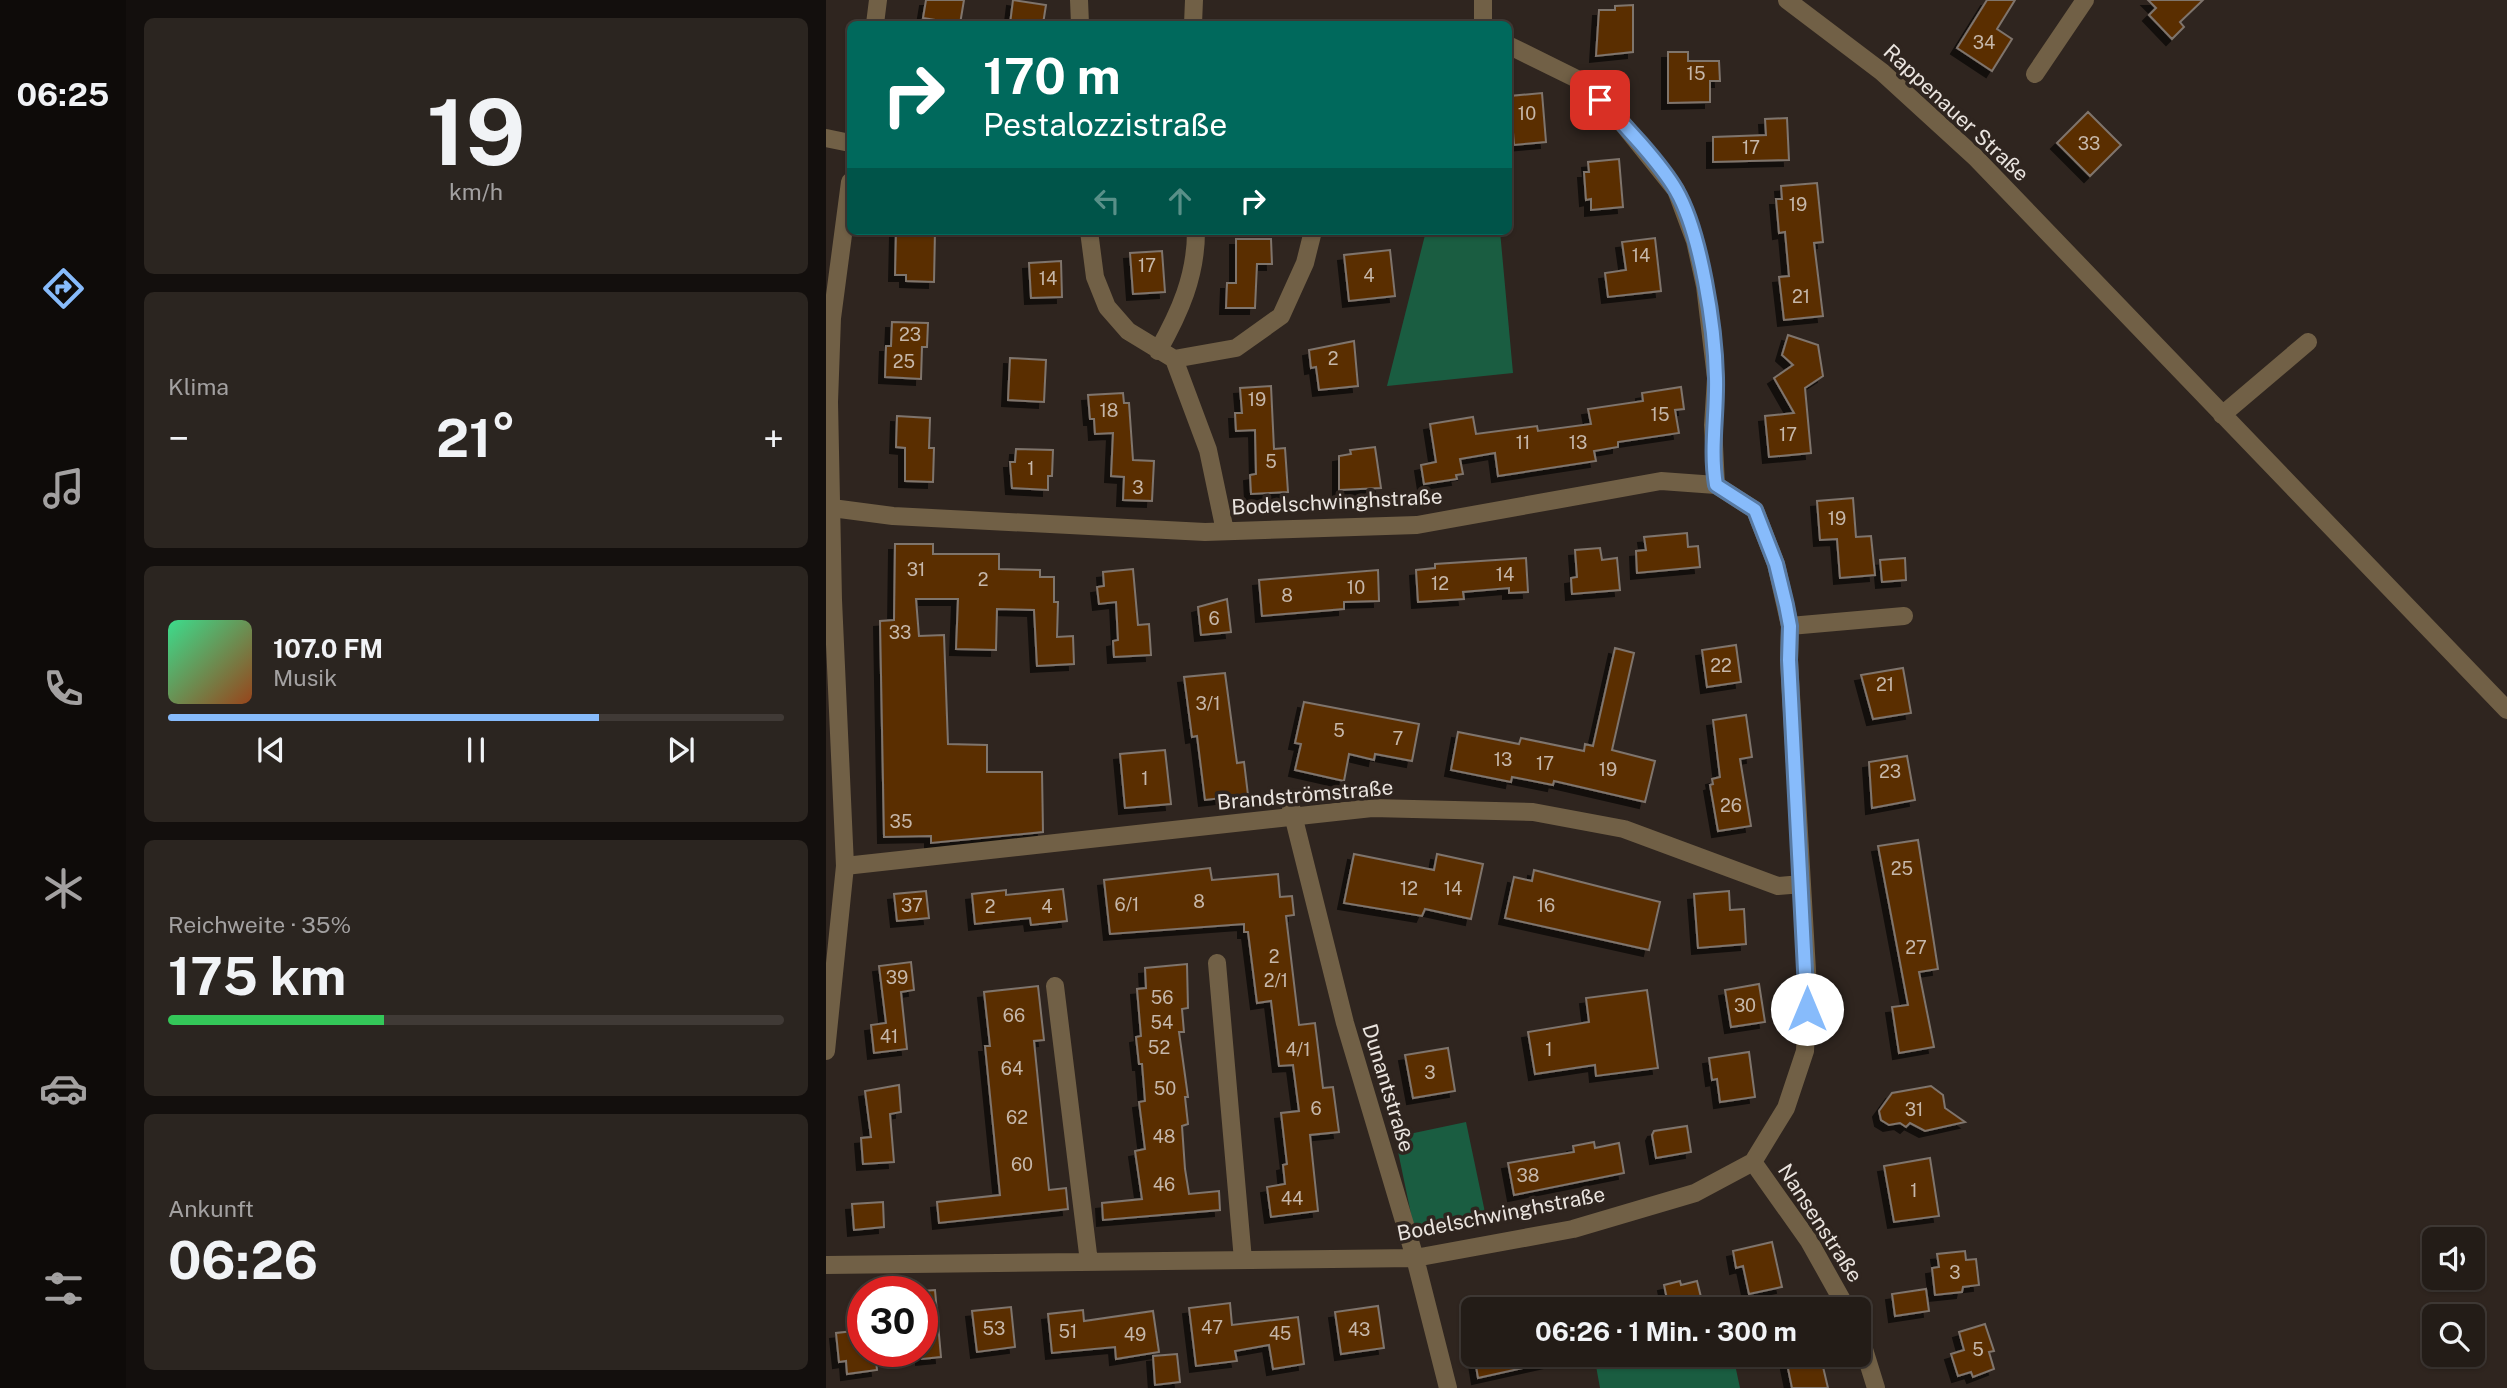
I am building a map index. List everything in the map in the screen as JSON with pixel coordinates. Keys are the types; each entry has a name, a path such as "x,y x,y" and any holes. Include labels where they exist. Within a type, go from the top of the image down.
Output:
{"street":[{"path":"875,21 878,0"},
{"path":"1079,0 1080,21"},
{"path":"1194,0 1194,21"},
{"path":"1483,0 1483,21"},
{"name":"Rappenauer Straße","path":"1787,0 1882,72 1975,158 2507,710"},
{"path":"2035,74 2085,0"},
{"path":"1512,47 1581,81 1619,119 1676,190 1695,241 1705,286 1716,378 1713,425 1716,485"},
{"path":"826,138 847,142"},
{"path":"827,1041 845,866 830,502 830,402 832,318 847,206"},
{"path":"1090,235 1095,277 1107,307 1128,331 1166,355 1208,450 1225,531"},
{"path":"1166,355 1196,262 1196,235"},
{"path":"1166,355 1236,348 1281,316 1305,263 1312,235"},
{"path":"2222,415 2308,342"},
{"name":"Bodelschwinghstraße","path":"826,1265 1415,1258 1573,1228 1695,1193 1753,1162 1786,1108 1805,1051 1808,988 1789,660 1790,626 1776,564 1755,510 1716,485 1661,481 1417,525 1225,531 893,516 830,502"},
{"path":"1790,626 1904,616"},
{"name":"Dunantstraße","path":"1289,799 1345,1023 1415,1258 1448,1388"},
{"name":"Brandströmstraße","path":"845,866 1292,819 1372,808 1533,812 1624,829 1779,886 1802,884"},
{"path":"1217,963 1243,1260"},
{"path":"1055,986 1089,1262"},
{"name":"Nansenstraße","path":"1753,1162 1809,1241 1840,1297"},
{"path":"1869,1367 1875,1388"}],"green space":[{"path":"1425,235 1500,235 1513,373 1387,386"},
{"path":"1466,1122 1487,1222 1416,1238 1395,1137"},
{"path":"1596,1367 1736,1367 1740,1388 1600,1388"}],"building":[{"path":"926,0 964,0 960,21 923,18"},
{"path":"1013,0 1046,5 1043,21 1010,21"},
{"path":"1987,0 2015,0 1997,29 2012,39 1992,71 1957,48"},
{"path":"2148,0 2203,0 2180,22 2184,27 2172,39 2149,15 2156,8"},
{"path":"1633,5 1633,52 1596,56 1599,10 1615,10 1615,6"},
{"path":"1668,52 1688,52 1688,61 1719,61 1720,81 1710,81 1710,102 1668,103"},
{"path":"1542,93 1546,142 1514,145 1512,96"},
{"path":"2088,112 2121,145 2090,176 2057,143"},
{"path":"1787,118 1789,160 1713,162 1713,137 1766,135 1765,119"},
{"path":"1619,159 1623,207 1591,210 1591,199 1586,200 1584,172 1589,172 1588,162"},
{"path":"1817,183 1823,242 1814,243 1823,316 1784,320 1779,277 1789,276 1785,232 1779,233 1776,199 1782,199 1781,186"},
{"path":"896,235 935,235 934,282 906,281 906,275 895,275"},
{"path":"1655,238 1661,291 1608,297 1605,273 1626,270 1622,242"},
{"path":"1236,239 1271,239 1272,264 1257,264 1255,308 1226,308 1227,283 1236,283"},
{"path":"1390,250 1395,296 1349,301 1344,255"},
{"path":"1162,251 1165,292 1133,294 1130,253"},
{"path":"1061,261 1062,297 1031,298 1029,263"},
{"path":"892,322 928,323 927,347 922,347 921,379 885,377 886,346 891,346"},
{"path":"1788,335 1818,345 1823,376 1805,388 1811,453 1769,457 1765,416 1794,413 1774,378 1793,365 1782,355"},
{"path":"1354,341 1358,386 1319,390 1316,367 1311,368 1309,350"},
{"path":"1010,358 1046,360 1044,402 1008,400"},
{"path":"1271,386 1274,449 1285,448 1288,492 1251,494 1250,475 1256,474 1255,430 1236,431 1235,413 1242,413 1240,388"},
{"path":"1681,387 1684,409 1675,410 1679,433 1618,442 1618,447 1594,451 1596,461 1498,476 1495,453 1460,459 1463,474 1456,475 1457,479 1424,484 1421,465 1436,462 1430,424 1473,417 1476,434 1537,426 1538,431 1591,424 1588,409 1643,401 1642,393"},
{"path":"1123,393 1124,403 1129,403 1133,460 1154,461 1152,501 1123,500 1124,477 1111,476 1113,433 1095,434 1094,419 1090,419 1088,395"},
{"path":"897,416 930,418 929,448 934,448 933,482 905,481 905,448 896,447"},
{"path":"1375,447 1381,488 1339,490 1339,456 1351,454 1350,450"},
{"path":"1016,449 1053,450 1052,476 1048,476 1048,490 1012,488 1010,462 1015,462"},
{"path":"1853,498 1856,537 1871,536 1875,575 1840,578 1837,539 1820,540 1817,501"},
{"path":"1687,533 1688,547 1698,546 1700,567 1637,573 1636,551 1646,550 1644,537"},
{"path":"895,544 933,544 933,554 999,554 999,569 1040,570 1040,577 1054,577 1054,602 1058,602 1057,637 1073,636 1074,664 1037,666 1034,610 997,609 996,650 956,649 958,599 916,599 919,636 944,635 948,744 987,745 987,772 1042,772 1043,832 931,843 931,836 884,837 880,621 894,620"},
{"path":"1600,548 1602,560 1617,558 1620,590 1572,594 1571,578 1577,577 1575,550"},
{"path":"1526,558 1528,592 1509,593 1509,588 1463,592 1464,599 1418,602 1416,570 1435,568 1435,564"},
{"path":"1905,558 1906,580 1882,582 1880,560"},
{"path":"1133,569 1138,625 1149,624 1151,655 1114,657 1113,641 1118,640 1116,602 1099,604 1097,587 1104,586 1103,572"},
{"path":"1378,570 1379,601 1344,602 1344,609 1262,616 1259,580"},
{"path":"1227,599 1231,632 1201,635 1198,607"},
{"path":"1736,645 1741,682 1707,687 1702,650"},
{"path":"1615,648 1634,653 1612,750 1655,761 1645,802 1554,781 1553,785 1512,777 1511,782 1451,770 1458,732 1519,744 1521,738 1584,751 1585,744 1593,746"},
{"path":"1903,668 1911,713 1873,719 1861,675"},
{"path":"1225,673 1237,763 1244,762 1248,795 1205,800 1197,736 1192,737 1184,677"},
{"path":"1304,702 1419,724 1412,761 1375,754 1374,760 1349,754 1344,781 1295,770 1301,744 1295,743"},
{"path":"1746,715 1752,757 1740,759 1751,826 1718,831 1710,785 1713,784 1712,779 1720,777 1713,720"},
{"path":"1165,750 1171,804 1125,808 1120,754"},
{"path":"1907,756 1915,800 1872,808 1869,762"},
{"path":"1918,840 1938,969 1919,972 1934,1047 1899,1053 1892,1007 1908,1005 1878,846"},
{"path":"1354,854 1434,870 1437,854 1483,864 1471,919 1425,909 1422,916 1344,903"},
{"path":"1210,868 1212,880 1278,874 1280,897 1292,896 1294,915 1286,916 1299,1025 1315,1023 1323,1088 1333,1087 1339,1132 1310,1135 1318,1211 1271,1217 1267,1187 1285,1184 1283,1165 1287,1164 1281,1113 1299,1111 1293,1065 1279,1066 1271,1001 1257,1003 1248,932 1244,932 1244,924 1110,934 1104,880"},
{"path":"1534,870 1660,902 1649,950 1505,918 1514,877 1532,881"},
{"path":"1063,889 1067,921 1031,925 1030,918 975,924 972,894 1006,890 1006,895"},
{"path":"926,891 929,918 897,921 894,894"},
{"path":"1729,891 1730,910 1744,909 1746,944 1698,948 1694,894"},
{"path":"911,962 914,990 901,992 907,1049 874,1053 871,1025 886,1023 879,966"},
{"path":"1187,964 1188,1008 1182,1009 1184,1032 1179,1032 1188,1097 1185,1097 1188,1124 1182,1126 1185,1169 1189,1194 1219,1191 1220,1210 1103,1220 1102,1203 1142,1199 1135,1151 1145,1149 1139,1102 1145,1101 1142,1064 1139,1064 1136,1037 1141,1036 1137,989 1146,988 1145,968"},
{"path":"1759,984 1765,1022 1731,1027 1725,990"},
{"path":"1038,986 1044,1040 1034,1041 1049,1190 1066,1188 1068,1209 939,1223 937,1202 1000,1195 985,1046 990,1046 984,992"},
{"path":"1647,990 1658,1068 1596,1076 1595,1065 1535,1074 1528,1032 1589,1022 1586,998"},
{"path":"1448,1048 1455,1091 1413,1098 1405,1055"},
{"path":"1749,1052 1755,1097 1720,1102 1717,1079 1712,1080 1709,1058"},
{"path":"899,1085 901,1112 890,1114 894,1162 863,1164 861,1138 871,1137 865,1091"},
{"path":"1931,1086 1943,1095 1945,1108 1965,1122 1925,1131 1910,1123 1906,1127 1900,1123 1889,1125 1881,1120 1879,1111 1892,1093"},
{"path":"1687,1126 1691,1152 1656,1158 1652,1135 1654,1131"},
{"path":"1594,1142 1595,1148 1619,1143 1624,1173 1514,1195 1508,1163 1574,1152 1573,1146"},
{"path":"1930,1158 1939,1216 1894,1222 1884,1166"},
{"path":"883,1202 884,1227 854,1230 852,1204"},
{"path":"1772,1242 1782,1287 1749,1294 1743,1266 1736,1268 1733,1251"},
{"path":"1965,1251 1966,1260 1976,1259 1979,1285 1963,1287 1962,1292 1935,1295 1932,1268 1939,1267 1937,1254"},
{"path":"1697,1281 1701,1297 1666,1297 1664,1285"},
{"path":"1926,1289 1929,1311 1895,1316 1892,1294"},
{"path":"1230,1303 1232,1325 1298,1317 1304,1364 1273,1369 1269,1345 1235,1351 1237,1361 1196,1366 1189,1308"},
{"path":"1378,1306 1384,1348 1341,1354 1335,1312"},
{"path":"1011,1307 1015,1347 977,1352 972,1311"},
{"path":"1083,1310 1084,1321 1153,1311 1159,1352 1116,1359 1115,1347 1052,1353 1048,1314"},
{"path":"938,1324 941,1357 938,1357"},
{"path":"1985,1324 1994,1351 1989,1352 1994,1369 1973,1377 1971,1372 1958,1376 1951,1354 1964,1350 1959,1332"},
{"path":"847,1332 847,1367 877,1367 877,1370 847,1374 846,1361 839,1362 836,1333"},
{"path":"1177,1354 1180,1382 1155,1385 1153,1356"},
{"path":"1476,1367 1528,1367 1478,1378"},
{"path":"1788,1367 1823,1367 1828,1388 1792,1388"}],"route":[{"path":"1600,100 1619,119 1676,190 1684,210 1695,241 1705,286 1716,378 1713,466 1716,485 1755,510 1776,564 1790,626 1789,660 1807,1009"}]}
